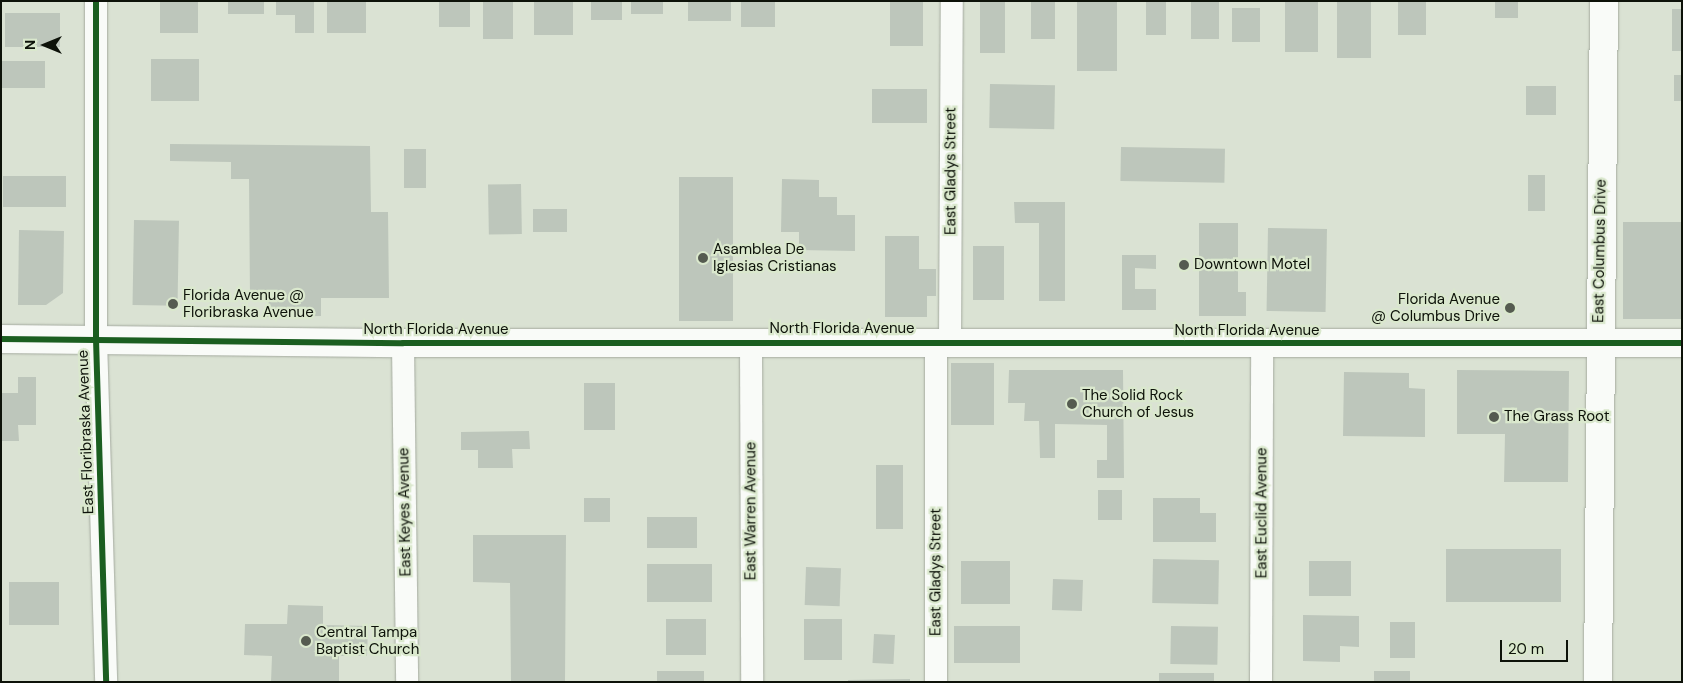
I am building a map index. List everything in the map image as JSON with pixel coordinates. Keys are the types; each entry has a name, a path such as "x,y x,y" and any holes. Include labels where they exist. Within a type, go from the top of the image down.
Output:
{"main road":[{"name":"East Columbus Drive","path":"1598,682 1604,1"},
{"name":"North Florida Avenue","path":"1,339 403,343 751,341 1262,344 1682,343"}],"street":[{"name":"East Floribraska Avenue","path":"96,1 96,339 106,682"},
{"name":"East Gladys Street","path":"936,682 952,1"},
{"name":"East Warren Avenue","path":"751,341 752,682"},
{"name":"East Keyes Avenue","path":"403,343 407,682"},
{"name":"East Euclid Avenue","path":"1261,682 1262,344"}],"building":[{"path":"160,1 198,1 198,33 160,33"},
{"path":"228,1 264,1 264,14 228,14"},
{"path":"276,1 314,1 314,33 295,33 295,15 276,15"},
{"path":"327,1 366,1 366,33 327,33"},
{"path":"439,1 470,1 470,27 439,27"},
{"path":"483,1 513,1 513,39 483,39"},
{"path":"534,1 573,1 573,35 534,35"},
{"path":"591,1 622,1 622,20 591,20"},
{"path":"631,1 663,1 663,14 631,14"},
{"path":"688,1 731,1 731,21 688,21"},
{"path":"741,1 775,1 775,27 741,27"},
{"path":"890,1 923,1 923,46 890,46"},
{"path":"980,1 1005,1 1005,53 980,53"},
{"path":"1031,1 1055,1 1055,39 1031,39"},
{"path":"1077,1 1117,1 1117,71 1077,71"},
{"path":"1146,1 1166,1 1166,35 1146,35"},
{"path":"1191,1 1219,1 1219,39 1191,39"},
{"path":"1285,1 1318,1 1318,52 1285,52"},
{"path":"1337,1 1371,1 1371,58 1337,58"},
{"path":"1398,1 1426,1 1426,35 1398,35"},
{"path":"1495,1 1518,1 1518,18 1495,18"},
{"path":"1232,8 1260,8 1260,42 1232,42"},
{"path":"1672,9 1682,9 1682,51 1672,51"},
{"path":"5,13 60,13 60,47 5,47"},
{"path":"151,59 199,59 199,101 151,101"},
{"path":"1,61 45,61 45,88 1,88"},
{"path":"1674,75 1682,75 1682,101 1674,101"},
{"path":"990,84 1055,85 1054,129 989,128"},
{"path":"1526,86 1556,86 1556,115 1526,115"},
{"path":"872,89 927,89 927,123 872,123"},
{"path":"170,144 370,146 371,212 388,212 389,298 321,298 321,316 267,317 268,300 250,299 249,179 231,179 231,162 170,161"},
{"path":"1121,147 1225,149 1224,183 1120,181"},
{"path":"404,149 426,149 426,188 404,188"},
{"path":"1528,175 1545,175 1545,211 1528,211"},
{"path":"3,176 66,176 66,207 3,207"},
{"path":"679,177 733,177 733,321 679,321"},
{"path":"782,179 819,180 819,197 837,197 837,215 855,215 855,251 799,250 799,232 781,232"},
{"path":"521,184 522,234 489,235 488,185"},
{"path":"1014,202 1065,202 1065,301 1039,301 1039,223 1015,223"},
{"path":"533,209 567,209 567,232 533,232"},
{"path":"134,220 179,221 178,306 133,305"},
{"path":"1623,222 1682,222 1682,319 1623,319"},
{"path":"1199,223 1238,223 1238,292 1246,292 1246,316 1199,316"},
{"path":"1268,228 1327,229 1326,312 1267,311"},
{"path":"19,230 64,231 63,293 46,305 18,305"},
{"path":"885,236 919,236 919,269 936,269 936,296 927,296 927,317 885,317"},
{"path":"973,246 1004,246 1004,300 973,300"},
{"path":"1122,255 1156,255 1156,269 1135,268 1135,289 1156,289 1156,310 1122,310"},
{"path":"951,363 994,363 994,425 951,425"},
{"path":"1009,370 1123,370 1124,478 1097,478 1097,460 1107,460 1107,425 1055,424 1055,458 1040,458 1039,421 1024,421 1025,403 1008,403"},
{"path":"1457,370 1569,371 1568,482 1504,482 1505,434 1457,434"},
{"path":"1344,372 1409,373 1409,388 1425,389 1425,437 1343,436"},
{"path":"18,377 36,377 36,425 18,425 19,441 1,441 1,393 18,393"},
{"path":"584,383 615,383 615,430 584,430"},
{"path":"529,431 530,449 512,449 513,468 478,468 478,450 461,450 461,432"},
{"path":"876,465 903,465 903,529 876,529"},
{"path":"1098,490 1122,490 1122,520 1098,520"},
{"path":"584,498 610,498 610,522 584,522"},
{"path":"1153,498 1200,498 1200,513 1216,513 1216,542 1153,542"},
{"path":"647,517 697,517 697,548 647,548"},
{"path":"473,535 566,535 565,682 511,682 510,583 473,582"},
{"path":"1446,549 1561,549 1561,602 1446,602"},
{"path":"1153,559 1219,560 1218,604 1152,603"},
{"path":"961,561 1010,561 1010,604 961,604"},
{"path":"1309,561 1351,561 1351,596 1309,596"},
{"path":"647,564 712,564 712,602 647,602"},
{"path":"806,567 841,568 840,606 805,605"},
{"path":"1053,579 1083,580 1082,611 1052,610"},
{"path":"9,582 59,582 59,625 9,625"},
{"name":"Central Tampa Baptist Church","path":"288,605 323,606 323,625 368,626 367,656 339,656 339,682 271,682 272,656 244,655 245,624 287,624"},
{"path":"1303,615 1359,616 1359,647 1340,646 1340,662 1303,661"},
{"path":"666,619 706,619 706,655 666,655"},
{"path":"804,619 842,619 842,660 804,660"},
{"path":"1390,622 1415,622 1415,658 1390,658"},
{"path":"954,626 1020,626 1020,663 954,663"},
{"path":"1171,626 1218,627 1217,665 1170,664"},
{"path":"874,634 895,635 893,664 872,663"},
{"path":"657,671 704,671 704,682 657,682"},
{"path":"1374,671 1410,671 1410,682 1374,682"},
{"path":"1159,673 1214,673 1214,682 1159,682"},
{"path":"910,679 910,682 848,682 848,680"}],"cycle path":[{"path":"96,1 96,339 106,682"},
{"path":"1,339 403,343 1682,343"}],"place":[{"name":"Asamblea De Iglesias Cristianas","path":"703,258"},
{"name":"Downtown Motel","path":"1184,265"},
{"name":"Florida Avenue @ Floribraska Avenue","path":"173,304"},
{"name":"Florida Avenue @ Columbus Drive","path":"1510,308"},
{"name":"The Solid Rock Church of Jesus","path":"1072,404"},
{"name":"The Grass Root","path":"1494,417"},
{"name":"Central Tampa Baptist Church","path":"306,641"}]}
